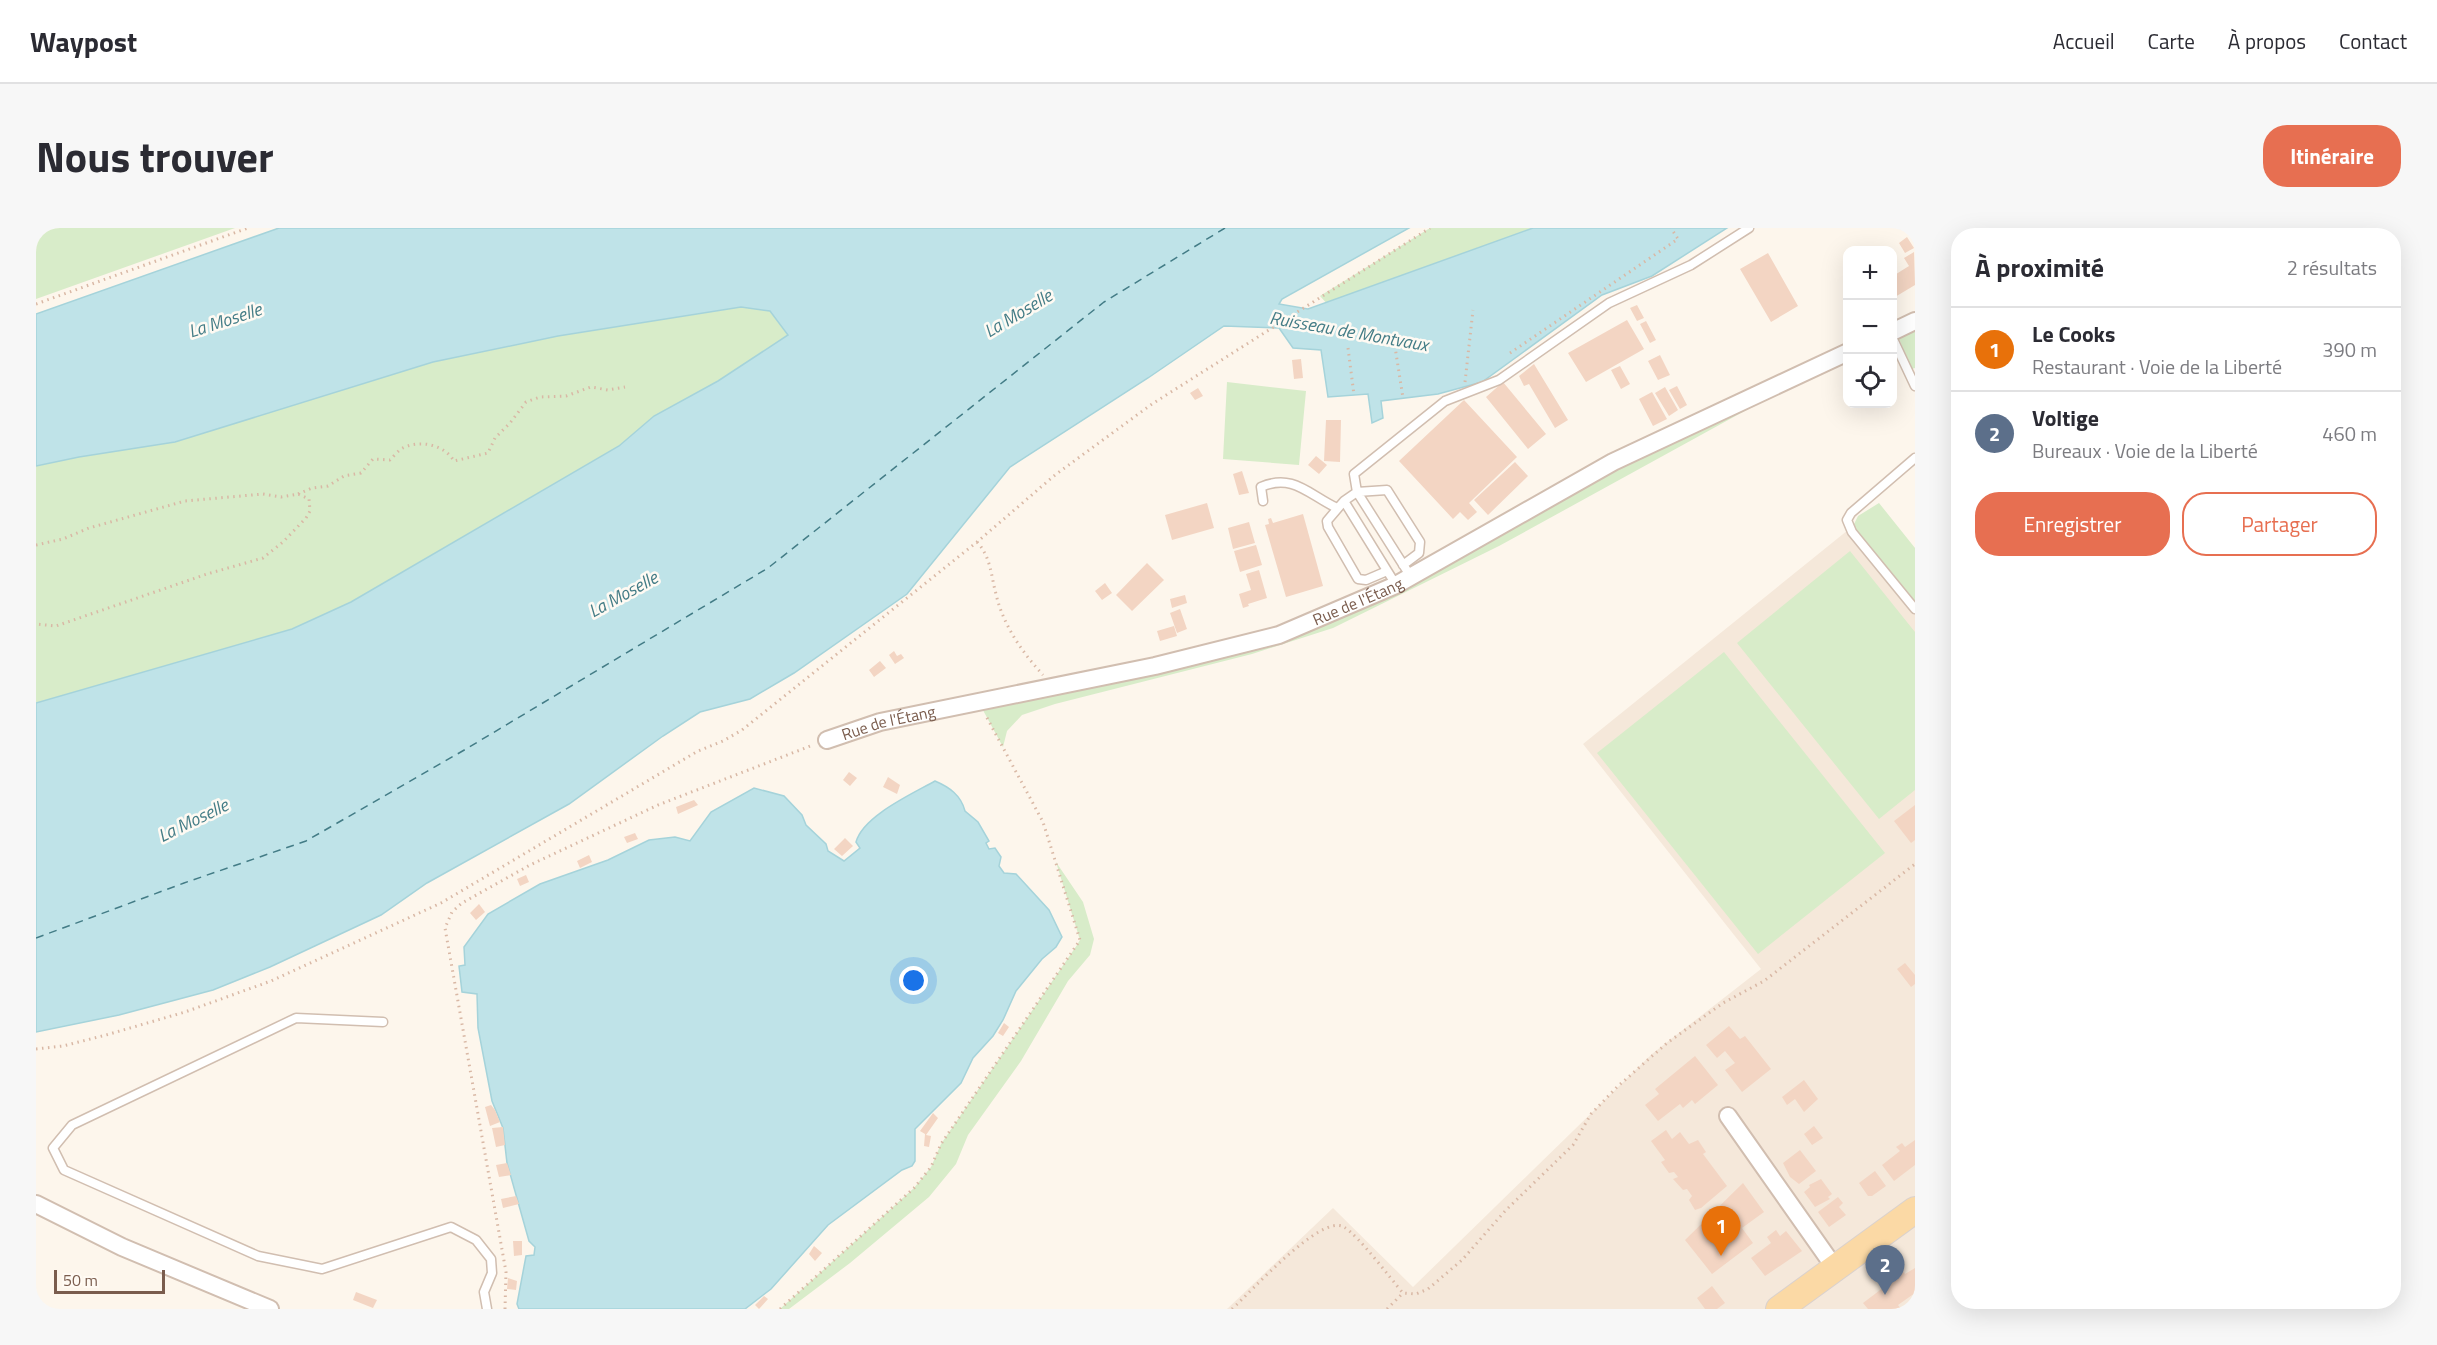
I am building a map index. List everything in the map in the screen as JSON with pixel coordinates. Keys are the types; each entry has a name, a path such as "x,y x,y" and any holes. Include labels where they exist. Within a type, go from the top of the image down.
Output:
{"main road":[{"path":"1781,1308 1915,1210"}],"street":[{"path":"1897,330 1915,321"},
{"name":"Rue de l'Étang","path":"827,740 880,722 1155,666 1279,634 1613,462 1844,354"},
{"path":"1728,1116 1835,1268"},
{"path":"36,1204 122,1247 270,1309"}],"lane":[{"path":"1399,574 1357,492 1354,474 1445,401 1499,380 1609,303 1691,265 1749,228"},
{"path":"1897,346 1915,386"},
{"path":"1915,458 1851,513 1847,520 1852,532 1915,609"},
{"path":"1263,501 1261,487 1273,482 1295,483 1337,508"},
{"path":"1387,490 1420,542 1419,553 1399,574 1366,580 1358,579 1328,527 1328,521 1337,508 1357,492 1387,490"},
{"path":"1344,501 1399,574"},
{"path":"382,1022 296,1018 72,1125 53,1148 64,1170 258,1256 322,1269 451,1227 476,1240 491,1259 492,1273 484,1292 487,1309"}],"path":[{"path":"36,304 248,228"},
{"path":"36,1049 63,1046 106,1035 185,1012 272,981 441,903 698,751 742,730 977,542 1055,475 1152,404 1430,228"},
{"path":"1510,353 1678,239 1671,228"},
{"path":"1632,270 1636,275"},
{"path":"1464,387 1473,310"},
{"path":"1393,334 1403,398"},
{"path":"1348,348 1354,395"},
{"path":"36,545 63,539 89,528 185,501 263,494 281,497 298,494 312,488 328,486 344,476 361,473 373,459 390,460 400,450 416,445 436,446 450,453 454,461 488,453 495,438 526,402 540,398 566,396 591,387 608,390 625,387"},
{"path":"36,624 56,626 207,574 263,558 283,542 310,511 309,499 298,494"},
{"path":"977,542 984,550 993,573 996,595 1010,633 1034,666 1053,686"},
{"path":"780,1309 914,1188 931,1167 941,1144 1080,940 1043,822 978,701"},
{"path":"506,1309 506,1272 446,928 452,912 462,903 530,865 658,805 827,740"},
{"path":"1232,1309 1287,1256 1317,1232 1334,1224 1344,1226 1403,1293 1416,1294 1428,1290 1462,1260 1506,1210 1573,1145 1591,1114 1617,1087 1667,1043 1715,1008 1764,981 1915,864"},
{"path":"1387,1309 1403,1293"}],"shaded area":[{"path":"1853,526 1915,601 1915,1309 1227,1309 1333,1208 1413,1287 1652,1054 1761,969 1583,744"}],"green space":[{"path":"36,228 235,228 36,299"},
{"path":"1430,228 1591,228 1329,306 1320,296"},
{"path":"741,307 770,311 788,335 718,381 654,416 619,446 351,602 292,629 36,703 36,466 433,362 558,336"},
{"path":"1915,331 1915,368 1912,369 1899,339"},
{"path":"1227,382 1306,391 1299,465 1223,459"},
{"path":"1756,395 1761,402 1499,546 1333,628 1252,654 1055,704 1022,715 1007,731 1003,747 978,701 1279,635"},
{"path":"1879,503 1915,548 1915,601 1853,526 1858,516"},
{"path":"1850,551 1915,632 1915,790 1879,819 1737,643"},
{"path":"1724,652 1885,853 1758,954 1597,753"},
{"path":"1056,862 1083,902 1094,939 1090,955 1068,981 1021,1061 968,1135 956,1164 929,1197 850,1263 789,1309 780,1309 914,1188 931,1167 941,1144 1077,945 1080,940"}],"water":[{"path":"279,228 1409,228 1282,299 1279,304 1308,309 1533,228 1727,228 1652,276 1602,295 1482,382 1438,394 1381,401 1383,418 1372,423 1368,394 1328,397 1321,350 1293,348 1279,328 1224,326 1010,467 907,594 794,673 750,699 700,712 569,804 427,883 381,915 270,967 213,990 119,1015 36,1032 36,703 292,629 351,602 619,446 654,416 718,381 788,335 770,311 741,307 558,336 433,362 175,442 36,466 36,314"},
{"path":"935,781 950,789 957,796 965,811 978,822 989,841 986,843 989,849 995,848 1001,857 999,866 1004,873 1016,874 1049,910 1062,937 1056,947 1042,959 1016,991 1003,1020 993,1036 973,1058 961,1083 915,1129 915,1161 912,1166 902,1170 828,1225 771,1289 745,1309 519,1309 517,1304 526,1256 534,1255 535,1247 529,1241 507,1163 503,1128 492,1101 478,1028 477,994 462,992 459,966 465,965 464,947 488,914 540,884 608,860 649,840 675,837 690,841 711,812 754,788 784,796 802,815 806,825 826,844 828,851 844,861 860,848 856,842 860,832 868,823 902,799"}],"building":[{"path":"1907,237 1914,248 1905,253 1899,243"},
{"path":"1914,252 1915,285 1897,296 1897,274 1909,266 1904,258"},
{"path":"1768,253 1798,306 1771,322 1740,269"},
{"path":"1637,305 1644,318 1637,321 1630,308"},
{"path":"1627,320 1644,349 1586,382 1568,353"},
{"path":"1646,321 1656,340 1650,343 1640,324"},
{"path":"1660,355 1670,375 1658,380 1648,361"},
{"path":"1301,359 1303,378 1294,379 1292,360"},
{"path":"1534,364 1568,420 1555,428 1529,384 1524,386 1519,376"},
{"path":"1620,366 1630,384 1621,389 1611,370"},
{"path":"1503,382 1546,434 1528,449 1486,397"},
{"path":"1677,386 1687,405 1680,409 1669,390"},
{"path":"1665,387 1678,410 1669,416 1655,393"},
{"path":"1198,388 1203,396 1195,400 1190,393"},
{"path":"1652,392 1667,419 1653,426 1639,399"},
{"path":"1464,400 1517,457 1469,503 1477,512 1468,520 1460,512 1453,519 1399,461"},
{"path":"1326,420 1341,420 1340,462 1324,461"},
{"path":"1316,456 1327,465 1319,474 1308,465"},
{"path":"1515,462 1528,476 1488,515 1474,500"},
{"path":"1242,471 1249,493 1239,495 1233,474"},
{"path":"1207,503 1214,528 1172,540 1165,515"},
{"path":"1303,514 1323,586 1286,597 1265,525 1269,524 1268,519 1271,518 1273,523"},
{"path":"1249,522 1255,543 1233,549 1228,528"},
{"path":"1256,545 1262,565 1240,572 1234,551"},
{"path":"1147,563 1164,580 1132,611 1116,595"},
{"path":"1259,570 1267,598 1243,608 1239,594 1251,590 1246,574"},
{"path":"1105,583 1112,593 1102,600 1095,591"},
{"path":"1185,595 1187,603 1172,608 1170,599"},
{"path":"1180,609 1187,629 1177,633 1170,613"},
{"path":"1174,626 1177,636 1160,641 1157,631"},
{"path":"894,651 897,656 901,654 904,658 895,664 889,655"},
{"path":"880,661 886,668 874,677 869,670"},
{"path":"849,772 857,778 850,786 843,780"},
{"path":"888,777 900,785 897,794 883,787"},
{"path":"694,800 698,805 678,814 676,807"},
{"path":"1915,805 1915,840 1911,843 1894,821"},
{"path":"635,833 638,839 627,843 624,837"},
{"path":"845,838 853,846 842,856 834,849"},
{"path":"589,855 592,862 580,868 577,861"},
{"path":"526,875 529,882 520,886 517,879"},
{"path":"479,904 485,912 476,920 470,913"},
{"path":"1905,963 1915,975 1915,984 1911,987 1897,969"},
{"path":"1004,1023 1009,1027 1003,1036 998,1033"},
{"path":"1729,1026 1740,1039 1745,1036 1771,1069 1742,1092 1725,1070 1735,1063 1725,1051 1717,1058 1706,1045"},
{"path":"1695,1056 1718,1085 1695,1104 1692,1100 1683,1108 1680,1104 1658,1121 1645,1105 1659,1094 1655,1089"},
{"path":"1804,1080 1818,1099 1804,1112 1795,1099 1787,1105 1782,1097"},
{"path":"491,1105 500,1122 490,1126 485,1107"},
{"path":"933,1113 938,1118 926,1135 931,1136 929,1147 924,1146 925,1134 920,1131"},
{"path":"1814,1126 1823,1138 1812,1145 1804,1134"},
{"path":"503,1127 505,1145 496,1147 492,1128"},
{"path":"1666,1130 1672,1139 1680,1132 1689,1144 1698,1140 1706,1152 1703,1154 1727,1186 1701,1208 1695,1210 1689,1200 1692,1196 1687,1189 1683,1190 1673,1179 1678,1177 1674,1172 1669,1173 1661,1162 1665,1160 1651,1141"},
{"path":"1915,1140 1915,1165 1894,1181 1882,1165 1900,1151 1896,1147 1902,1143 1905,1147"},
{"path":"1800,1150 1816,1171 1799,1184 1790,1177 1783,1163"},
{"path":"507,1163 511,1175 499,1177 496,1165"},
{"path":"1875,1171 1886,1186 1872,1196 1868,1196 1859,1183"},
{"path":"1821,1179 1832,1194 1828,1197 1830,1199 1815,1207 1804,1192 1810,1187 1809,1185"},
{"path":"1743,1183 1764,1212 1742,1228 1753,1243 1712,1274 1685,1240"},
{"path":"516,1196 519,1204 503,1208 501,1199"},
{"path":"1838,1197 1843,1203 1839,1207 1846,1215 1829,1227 1818,1212"},
{"path":"1776,1230 1780,1236 1786,1231 1802,1251 1765,1276 1751,1258 1771,1243 1767,1237"},
{"path":"513,1241 522,1241 522,1255 514,1256"},
{"path":"814,1246 822,1253 815,1261 809,1254"},
{"path":"1915,1268 1915,1293 1898,1305 1901,1309 1868,1309 1863,1303 1904,1272 1905,1274"},
{"path":"508,1278 517,1281 516,1290 507,1289"},
{"path":"1712,1286 1725,1303 1717,1309 1705,1309 1697,1298"},
{"path":"356,1292 377,1300 373,1308 353,1300"},
{"path":"764,1296 768,1299 759,1309 755,1305"}],"ferry route":[{"path":"36,938 306,841 466,749 768,568 1104,302 1225,228"}],"place":[{"name":"Le Cooks","path":"1721,1256"},
{"name":"Voltige","path":"1885,1295"}],"water label":[{"name":"La Moselle","path":"1018,313"},
{"name":"La Moselle","path":"225,320"},
{"name":"Ruisseau de Montvaux","path":"1349,331"},
{"name":"La Moselle","path":"623,594"},
{"name":"La Moselle","path":"193,820"}]}
